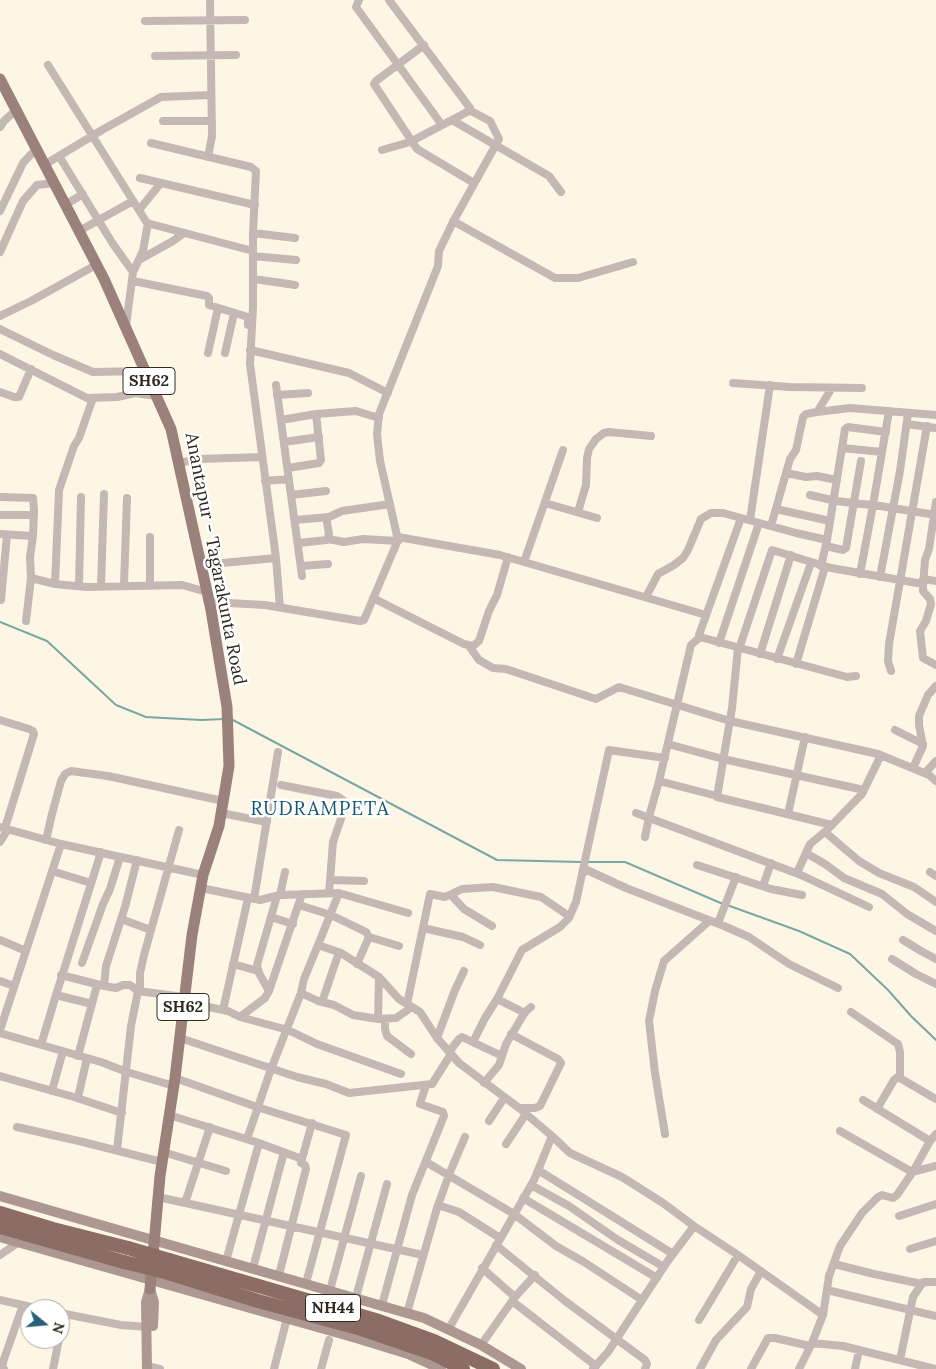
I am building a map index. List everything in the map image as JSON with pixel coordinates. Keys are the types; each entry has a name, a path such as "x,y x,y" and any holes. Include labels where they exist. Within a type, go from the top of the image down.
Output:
{"highway":[{"name":"NH44","path":"0,1213 128,1248 167,1266 258,1301 358,1328 434,1354 463,1369"},
{"name":"NH44","path":"0,1227 124,1262 167,1266 379,1321 434,1341 493,1369"}],"main road":[{"name":"Anantapur - Tagarakunta Road","path":"0,79 96,265 171,429 208,597 227,707 229,766 219,826 203,875 192,935 180,1038 162,1157 150,1284"}],"street":[{"path":"208,157 212,140 210,0"},
{"path":"359,0 356,7 442,125"},
{"path":"389,0 469,106 469,110"},
{"path":"145,21 245,20"},
{"path":"424,45 374,83 419,150 474,183"},
{"path":"155,56 236,55"},
{"path":"48,65 148,223 253,253 296,260"},
{"path":"44,165 161,97 211,95"},
{"path":"0,127 16,110"},
{"path":"382,150 413,140 469,110"},
{"path":"31,578 55,584 79,586 182,585 208,597 265,604 362,621 398,539 379,457 377,434 379,418 438,266 438,254 453,221 500,137 490,121 469,110"},
{"path":"452,120 549,176 561,192"},
{"path":"163,121 212,122"},
{"path":"151,143 255,169 254,279 247,352"},
{"path":"0,211 24,163 36,149"},
{"path":"59,156 133,276 207,296 209,298 209,305 248,318 247,352 276,558 280,607"},
{"path":"140,178 254,205"},
{"path":"0,252 3,238 23,201 37,185 54,183"},
{"path":"139,210 161,183"},
{"path":"65,205 82,194"},
{"path":"79,231 133,201"},
{"path":"453,221 555,278 578,278 633,262"},
{"path":"125,327 133,276 143,250 148,223"},
{"path":"139,260 184,233"},
{"path":"253,233 295,238"},
{"path":"0,316 96,265"},
{"path":"254,279 294,285"},
{"path":"208,353 218,308"},
{"path":"225,353 234,312"},
{"path":"0,328 53,355 93,372 145,372"},
{"path":"247,352 349,373 388,393"},
{"path":"0,354 88,398 116,397 135,393 156,396"},
{"path":"0,392 19,397 31,369"},
{"path":"733,383 862,388"},
{"path":"276,385 302,576"},
{"path":"750,520 770,385"},
{"path":"818,412 832,388"},
{"path":"278,395 308,393"},
{"path":"55,584 60,488 93,398"},
{"path":"771,526 790,459 796,450 803,417 806,414 850,408 936,415"},
{"path":"281,420 316,414 359,411 379,418"},
{"path":"860,574 874,505 889,411"},
{"path":"880,577 908,413"},
{"path":"288,468 321,462 316,414"},
{"path":"907,424 936,428"},
{"path":"890,671 888,661 890,644 927,426"},
{"path":"796,664 823,566 844,430 847,427 886,432"},
{"path":"578,512 586,486 589,449 596,439 609,432 651,436"},
{"path":"284,442 319,437"},
{"path":"842,448 882,452"},
{"path":"524,562 563,450"},
{"path":"179,463 199,459 262,456"},
{"path":"646,597 658,574 678,562 686,554 703,517 716,512 771,526 827,543 842,550 846,548 861,461"},
{"path":"786,473 837,480"},
{"path":"265,481 289,479"},
{"path":"291,495 326,491"},
{"path":"101,586 104,494"},
{"path":"810,495 935,515"},
{"path":"0,497 33,498 33,536 30,557 31,578 26,622"},
{"path":"79,586 81,497"},
{"path":"124,585 127,498"},
{"path":"936,502 929,549 925,559 923,581 923,591 931,602 926,621 920,630 922,657 925,661 936,665"},
{"path":"546,503 597,518"},
{"path":"295,520 326,517 342,511 390,504"},
{"path":"776,508 830,521"},
{"path":"0,514 34,516"},
{"path":"326,517 328,539"},
{"path":"646,837 649,817 665,758 691,645 700,637 699,634 741,518"},
{"path":"719,643 759,523"},
{"path":"1,600 3,535 33,536"},
{"path":"150,537 150,585"},
{"path":"298,543 328,539 344,542 363,538 398,539 508,557 706,615"},
{"path":"717,796 730,721 739,649 770,552 774,550 811,563 860,574 901,580 936,581"},
{"path":"760,654 791,555"},
{"path":"470,646 476,644 481,636 489,610 502,584 508,557"},
{"path":"201,565 276,558"},
{"path":"777,659 811,563"},
{"path":"301,566 328,564"},
{"path":"373,598 470,646 479,660 493,668 506,669 596,699 619,687 730,721 881,755 925,773 936,781"},
{"path":"700,637 847,677 856,676"},
{"path":"913,768 923,749 918,725 919,716 928,695 936,686"},
{"path":"0,720 34,731 0,842"},
{"path":"895,730 923,744"},
{"path":"788,814 805,737"},
{"path":"668,744 723,759 864,790"},
{"path":"473,1042 522,950 560,927 569,916 576,902 609,750 665,758"},
{"path":"223,1010 233,964 251,899 267,822 278,752"},
{"path":"797,873 810,844 832,825 864,790 881,755"},
{"path":"925,773 936,761"},
{"path":"46,840 61,781 64,774 68,771 108,776 223,801"},
{"path":"659,781 717,796 718,798 832,825"},
{"path":"281,785 337,796 343,800 344,810 333,842 330,893"},
{"path":"221,813 267,822"},
{"path":"636,813 797,873 869,908"},
{"path":"4,828 61,844 203,875"},
{"path":"117,1150 132,1026 139,991 140,970 179,830"},
{"path":"825,832 865,865 883,875 905,883 936,902"},
{"path":"61,844 0,1031 127,1072 174,1082 346,1135 306,1283"},
{"path":"41,1045 61,975 101,852"},
{"path":"806,853 844,878 882,894 909,915 936,931"},
{"path":"82,963 120,857"},
{"path":"78,1056 92,1004 101,986 137,860"},
{"path":"763,886 771,863"},
{"path":"697,865 763,886 802,895"},
{"path":"582,874 585,870 591,871 626,888 718,923 749,937 789,964 838,988"},
{"path":"52,871 91,883"},
{"path":"269,991 258,971 258,962 285,872"},
{"path":"718,923 736,877"},
{"path":"330,880 364,881"},
{"path":"301,993 334,1005 353,1015 382,1019 396,1018 409,1005 430,895 444,897 464,889 493,886 541,896 569,916"},
{"path":"201,888 262,900 278,895 339,893 408,913"},
{"path":"247,1139 271,1069 301,993 304,979 339,893"},
{"path":"240,1017 265,998 269,991 302,894"},
{"path":"451,895 464,909 492,926"},
{"path":"299,905 330,915 366,932 368,937 357,964"},
{"path":"271,917 293,924"},
{"path":"121,919 151,930"},
{"path":"665,1134 649,1021 655,991 664,961 708,922"},
{"path":"423,928 463,938 480,945"},
{"path":"368,937 400,946"},
{"path":"0,940 26,951"},
{"path":"904,940 936,959"},
{"path":"318,945 339,952 379,977 400,998 420,1012 437,1038 459,1063 519,1108 570,1153 622,1177 663,1203 822,1315"},
{"path":"322,1002 339,952"},
{"path":"892,958 916,974 936,984"},
{"path":"233,964 258,971"},
{"path":"437,1038 464,971"},
{"path":"61,975 101,986 116,988 130,985 139,991 184,999 223,1010 240,1017 287,1029 317,1044 401,1074"},
{"path":"379,977 382,1019 385,1029 388,1036 411,1054"},
{"path":"0,981 14,986"},
{"path":"56,995 92,1004"},
{"path":"484,1083 499,1065 511,1034 528,1010 497,999"},
{"path":"851,1012 898,1044 900,1052 900,1078"},
{"path":"511,1034 558,1059 561,1063 540,1106 535,1108 519,1108"},
{"path":"180,1038 349,1093 432,1084 461,1038 502,1056"},
{"path":"52,1091 63,1051"},
{"path":"79,1094 87,1058"},
{"path":"0,1076 122,1113"},
{"path":"877,1108 894,1080 900,1078 936,1100"},
{"path":"382,1305 412,1195 444,1115 443,1112 420,1104 426,1085"},
{"path":"489,1121 504,1098"},
{"path":"799,1369 822,1315 829,1276 840,1246 862,1213 878,1197 890,1198 896,1195 934,1137 864,1100"},
{"path":"506,1144 526,1114"},
{"path":"169,1115 247,1139 300,1158"},
{"path":"300,1158 302,1159 312,1124"},
{"path":"17,1127 117,1150 199,1161 226,1170"},
{"path":"185,1203 210,1127"},
{"path":"840,1131 912,1172 936,1166"},
{"path":"448,1330 531,1185 552,1136"},
{"path":"407,1313 438,1205 465,1137"},
{"path":"226,1260 259,1143"},
{"path":"253,1268 264,1220 284,1152"},
{"path":"279,1275 306,1168 301,1163 300,1158"},
{"path":"426,1162 514,1214 556,1246 642,1300"},
{"path":"538,1170 673,1254"},
{"path":"330,1290 361,1176"},
{"path":"356,1297 387,1184"},
{"path":"531,1185 569,1206 618,1240 664,1267"},
{"path":"0,1196 424,1318 481,1345 521,1369"},
{"path":"158,1196 423,1255"},
{"path":"524,1198 657,1278"},
{"path":"899,1216 936,1204"},
{"path":"438,1205 459,1212 498,1242 565,1301 646,1362 645,1369"},
{"path":"482,1268 514,1299 594,1367 616,1340 664,1267 694,1226"},
{"path":"0,1237 150,1284 287,1318 408,1354 441,1369"},
{"path":"910,1249 936,1241"},
{"path":"0,1254 19,1242"},
{"path":"699,1320 738,1255"},
{"path":"834,1264 922,1284"},
{"path":"700,1369 716,1340 746,1307 751,1290 761,1271"},
{"path":"481,1345 514,1299 535,1276"},
{"path":"900,1360 913,1297 923,1282 936,1282"},
{"path":"150,1284 146,1302 153,1368"},
{"path":"150,1284 154,1302 153,1368"},
{"path":"827,1290 936,1316"},
{"path":"0,1300 20,1304"},
{"path":"4,1369 2,1367 4,1359 20,1314"},
{"path":"70,1314 121,1325 148,1327"},
{"path":"274,1369 287,1318"},
{"path":"751,1369 766,1340 770,1337 859,1350 935,1369"},
{"path":"322,1369 329,1340"},
{"path":"53,1369 57,1349"},
{"path":"855,1369 859,1350"}],"waterway":[{"path":"0,622 47,641 116,705 146,717 201,720 224,719"},
{"path":"231,719 497,860 581,862"},
{"path":"586,862 625,862 723,904"},
{"path":"727,905 799,931 850,954 936,1040"}],"district":[{"name":"RUDRAMPETA","path":"320,810"}]}
